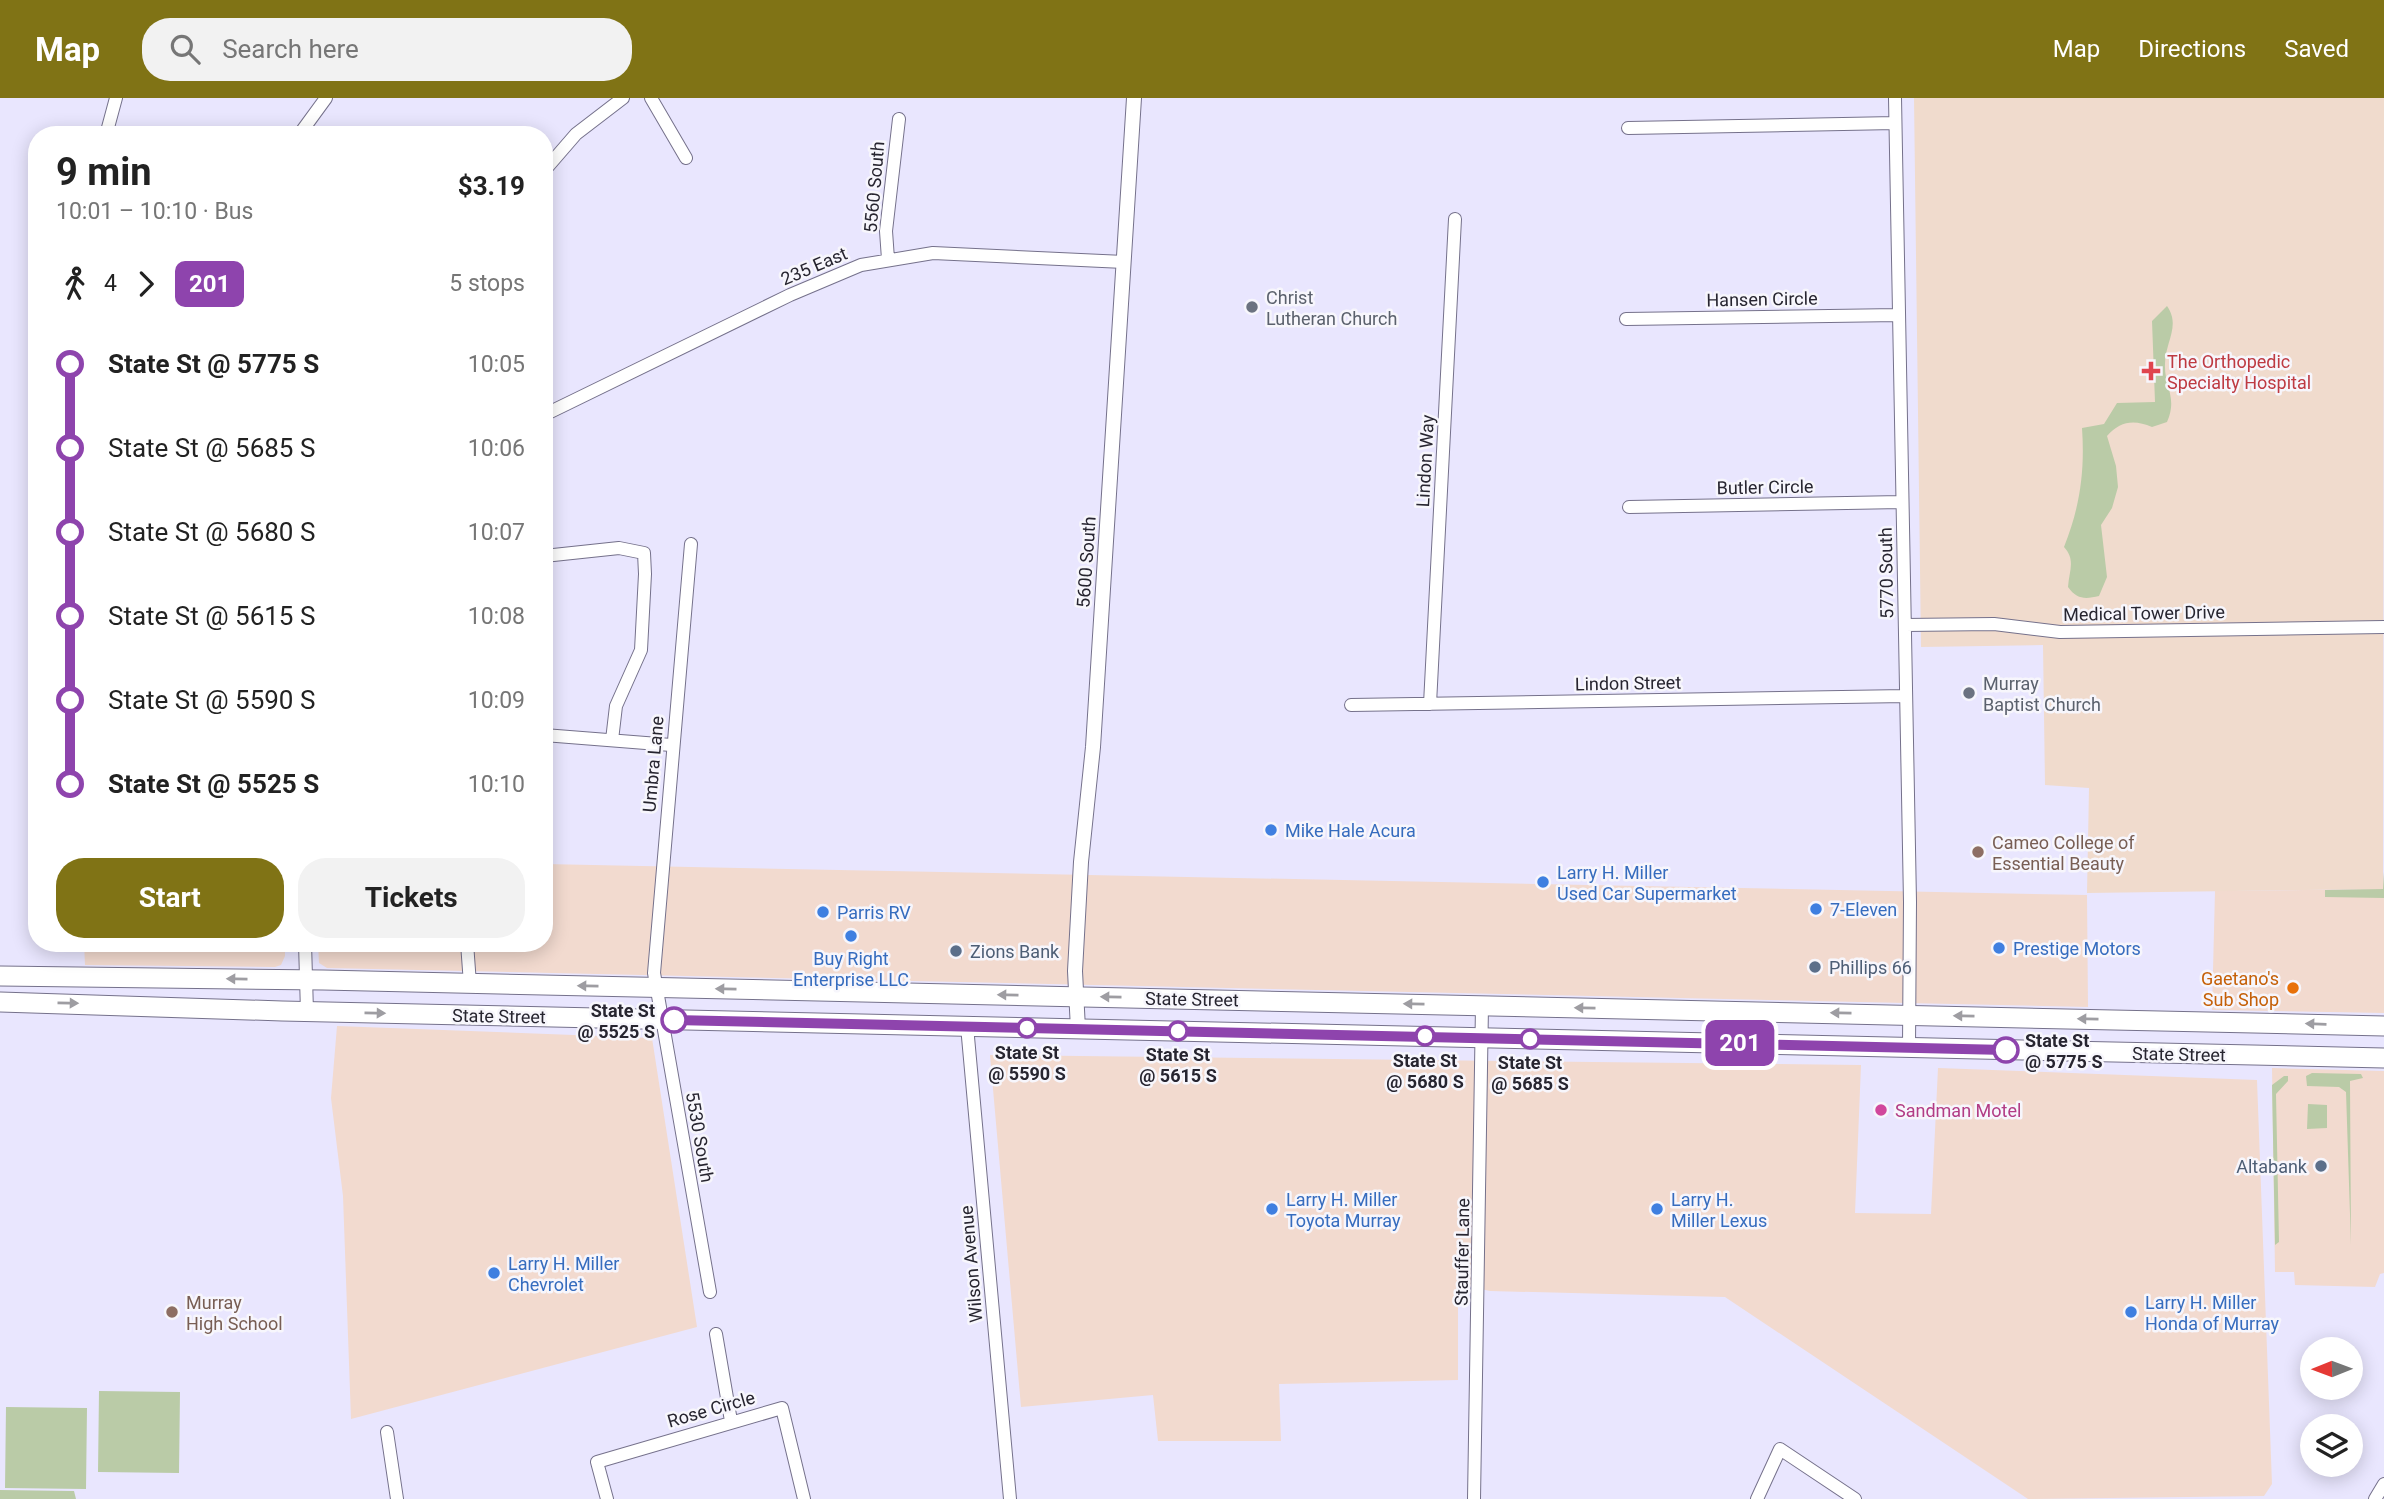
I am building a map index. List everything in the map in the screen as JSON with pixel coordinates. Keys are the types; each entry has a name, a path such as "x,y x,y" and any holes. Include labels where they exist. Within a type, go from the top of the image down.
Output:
{"main road":[{"name":"State Street","path":"0,976 656,987 2384,1026"},
{"name":"State Street","path":"0,1002 307,1012 2384,1058"}],"street":[{"path":"109,126 117,98"},
{"path":"306,126 326,98"},
{"path":"553,160 576,134 623,98"},
{"path":"651,98 686,158"},
{"name":"5600 South","path":"1078,1029 1076,997 1084,818 1093,747 1133,98"},
{"name":"5770 South","path":"1895,98 1905,625 1909,1047"},
{"name":"5560 South","path":"888,259 886,231 899,119"},
{"path":"1628,128 1895,123"},
{"name":"Lindon Way","path":"1430,704 1455,219"},
{"name":"235 East","path":"553,411 827,277 888,259 964,253 1124,262"},
{"name":"Hansen Circle","path":"1626,319 1898,315"},
{"name":"Butler Circle","path":"1629,507 1901,502"},
{"name":"Umbra Lane","path":"656,987 654,964 671,745 691,544"},
{"path":"553,555 619,548 644,553 641,650 616,706 612,740"},
{"name":"Medical Tower Drive","path":"1905,625 1994,624 2060,632 2384,627"},
{"name":"Lindon Street","path":"1351,705 1906,696"},
{"path":"553,736 671,745"},
{"path":"305,952 307,1012"},
{"path":"468,952 470,984"},
{"name":"5530 South","path":"656,987 710,1292"},
{"name":"Stauffer Lane","path":"1474,1499 1482,1006"},
{"name":"Wilson Avenue","path":"967,1026 1010,1499"},
{"path":"716,1334 731,1421"},
{"name":"Rose Circle","path":"607,1499 597,1462 782,1408 804,1499"},
{"path":"387,1432 397,1499"},
{"path":"1757,1499 1780,1449 1855,1499"},
{"path":"2375,1499 2384,1484"}],"shaded area":[{"name":"The Orthopedic Specialty Hospital","path":"1914,98 2384,98 2383,889 2087,893 2089,788 2045,785 2043,645 1921,647"},
{"path":"553,864 2087,895 2088,1007 327,968 319,963 318,952 553,952"},
{"path":"2384,872 2384,1013 2212,1010 2215,891 2383,889"},
{"path":"84,952 285,952 281,965 275,967 85,965"},
{"path":"337,1026 652,1038 697,1327 351,1419 343,1196 331,1098"},
{"path":"990,1055 1861,1065 1855,1213 1931,1214 1938,1068 2257,1080 2272,1484 2264,1496 2028,1499 1725,1297 1490,1291 1458,1284 1458,1380 1279,1384 1281,1441 1158,1441 1153,1395 1021,1407"},
{"path":"2272,1068 2384,1071 2384,1273 2380,1274 2375,1287 2295,1285 2294,1272 2275,1272"}],"green space":[{"path":"2167,306 2173,320 2165,364 2171,399 2170,413 2167,422 2152,427 2139,423 2122,424 2107,436 2116,466 2118,487 2112,508 2101,525 2107,577 2099,596 2082,598 2068,587 2071,561 2064,547 2080,489 2082,428 2104,424 2117,403 2155,402 2152,321"},
{"path":"2384,872 2384,898 2325,897 2325,890 2383,889"},
{"path":"2312,1073 2361,1074 2363,1078 2350,1081 2351,1245 2346,1092 2339,1087 2307,1086 2306,1076"},
{"path":"2288,1076 2288,1081 2276,1094 2279,1242 2275,1245 2272,1085"},
{"path":"2308,1104 2327,1105 2327,1128 2307,1129"},
{"path":"99,1391 180,1392 179,1473 98,1472"},
{"path":"6,1407 87,1408 86,1489 5,1488"},
{"path":"0,1490 74,1491 76,1499 0,1499"}],"bus line":[{"name":"201","path":"674,1020 2006,1050"}],"place":[{"name":"Christ Lutheran Church","path":"1252,307"},
{"name":"The Orthopedic Specialty Hospital","path":"2151,371"},
{"name":"Murray Baptist Church","path":"1969,693"},
{"name":"Mike Hale Acura","path":"1271,830"},
{"name":"Cameo College of Essential Beauty","path":"1978,852"},
{"name":"Larry H. Miller Used Car Supermarket","path":"1543,882"},
{"name":"7-Eleven","path":"1816,909"},
{"name":"Parris RV","path":"823,912"},
{"name":"Buy Right Enterprise LLC","path":"851,936"},
{"name":"Prestige Motors","path":"1999,948"},
{"name":"Zions Bank","path":"956,951"},
{"name":"Phillips 66","path":"1815,967"},
{"name":"Gaetano's Sub Shop","path":"2293,988"},
{"name":"State St @ 5525 S","path":"674,1020"},
{"name":"State St @ 5590 S","path":"1027,1028"},
{"name":"State St @ 5615 S","path":"1178,1031"},
{"name":"State St @ 5680 S","path":"1425,1036"},
{"name":"State St @ 5685 S","path":"1530,1039"},
{"name":"State St @ 5775 S","path":"2006,1050"},
{"name":"Sandman Motel","path":"1881,1110"},
{"name":"Altabank","path":"2321,1166"},
{"name":"Larry H. Miller Toyota Murray","path":"1272,1209"},
{"name":"Larry H. Miller Lexus","path":"1657,1209"},
{"name":"Larry H. Miller Chevrolet","path":"494,1273"},
{"name":"Murray High School","path":"172,1312"},
{"name":"Larry H. Miller Honda of Murray","path":"2131,1312"}]}
